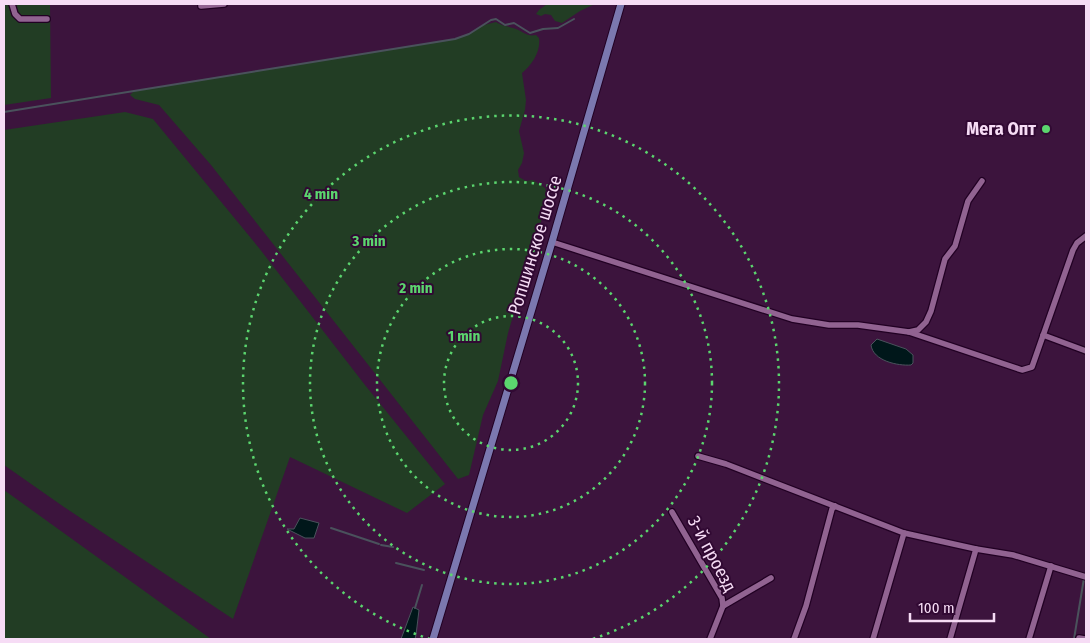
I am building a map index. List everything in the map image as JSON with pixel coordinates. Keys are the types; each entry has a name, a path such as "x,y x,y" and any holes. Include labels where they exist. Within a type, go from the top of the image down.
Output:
{"main road":[{"name":"Ропшинское шоссе","path":"433,639 621,4"}],"street":[{"path":"12,4 15,14 20,19 47,19"},
{"path":"201,4 201,6 224,4"},
{"path":"909,332 918,330 926,322 932,311 945,259 955,246 968,201 982,181"},
{"path":"552,242 792,319 829,325 858,325 909,332 1022,370 1032,367 1073,250 1077,243 1086,236"},
{"path":"1044,336 1086,351"},
{"path":"698,456 726,464 904,533 976,549 1014,555 1086,577"},
{"path":"794,639 806,606 832,509 835,506"},
{"name":"3-й проезд","path":"672,512 722,598 723,606 710,639"},
{"path":"873,639 904,533"},
{"path":"950,639 976,549"},
{"path":"1029,639 1051,566"},
{"path":"723,606 771,578"}],"green space":[{"path":"4,4 50,4 51,98 4,105"},
{"path":"547,4 595,4 562,23 555,21 551,15 545,14 541,16 536,14"},
{"path":"496,22 528,35 536,35 539,38 539,48 535,57 522,73 526,100 519,131 524,153 518,170 519,177 526,181 533,180 545,188 548,198 508,333 498,381 483,415 469,475 458,479 211,165 159,105 135,99 130,95 134,91 455,39 469,34 484,25"},
{"path":"125,112 153,119 259,248 365,385 445,484 407,513 290,457 233,619 4,465 4,130"},
{"path":"4,490 211,639 4,639"}],"shaded area":[{"path":"877,339 906,349 913,355 913,363 911,365 900,365 881,359 876,355 871,345"},
{"path":"300,518 319,523 314,538 305,538 287,529 294,529"},
{"path":"413,607 419,610 415,639 401,639"}],"waterway":[{"path":"4,112 455,39 469,34 491,20 496,19 505,25 514,23 530,33 543,29 558,28 574,19"},
{"path":"331,528 379,544"},
{"path":"381,545 393,547"},
{"path":"396,563 424,570"},
{"path":"1074,639 1084,578"},
{"path":"415,608 422,585"}],"place":[{"name":"Мега Опт","path":"1046,129"}]}
